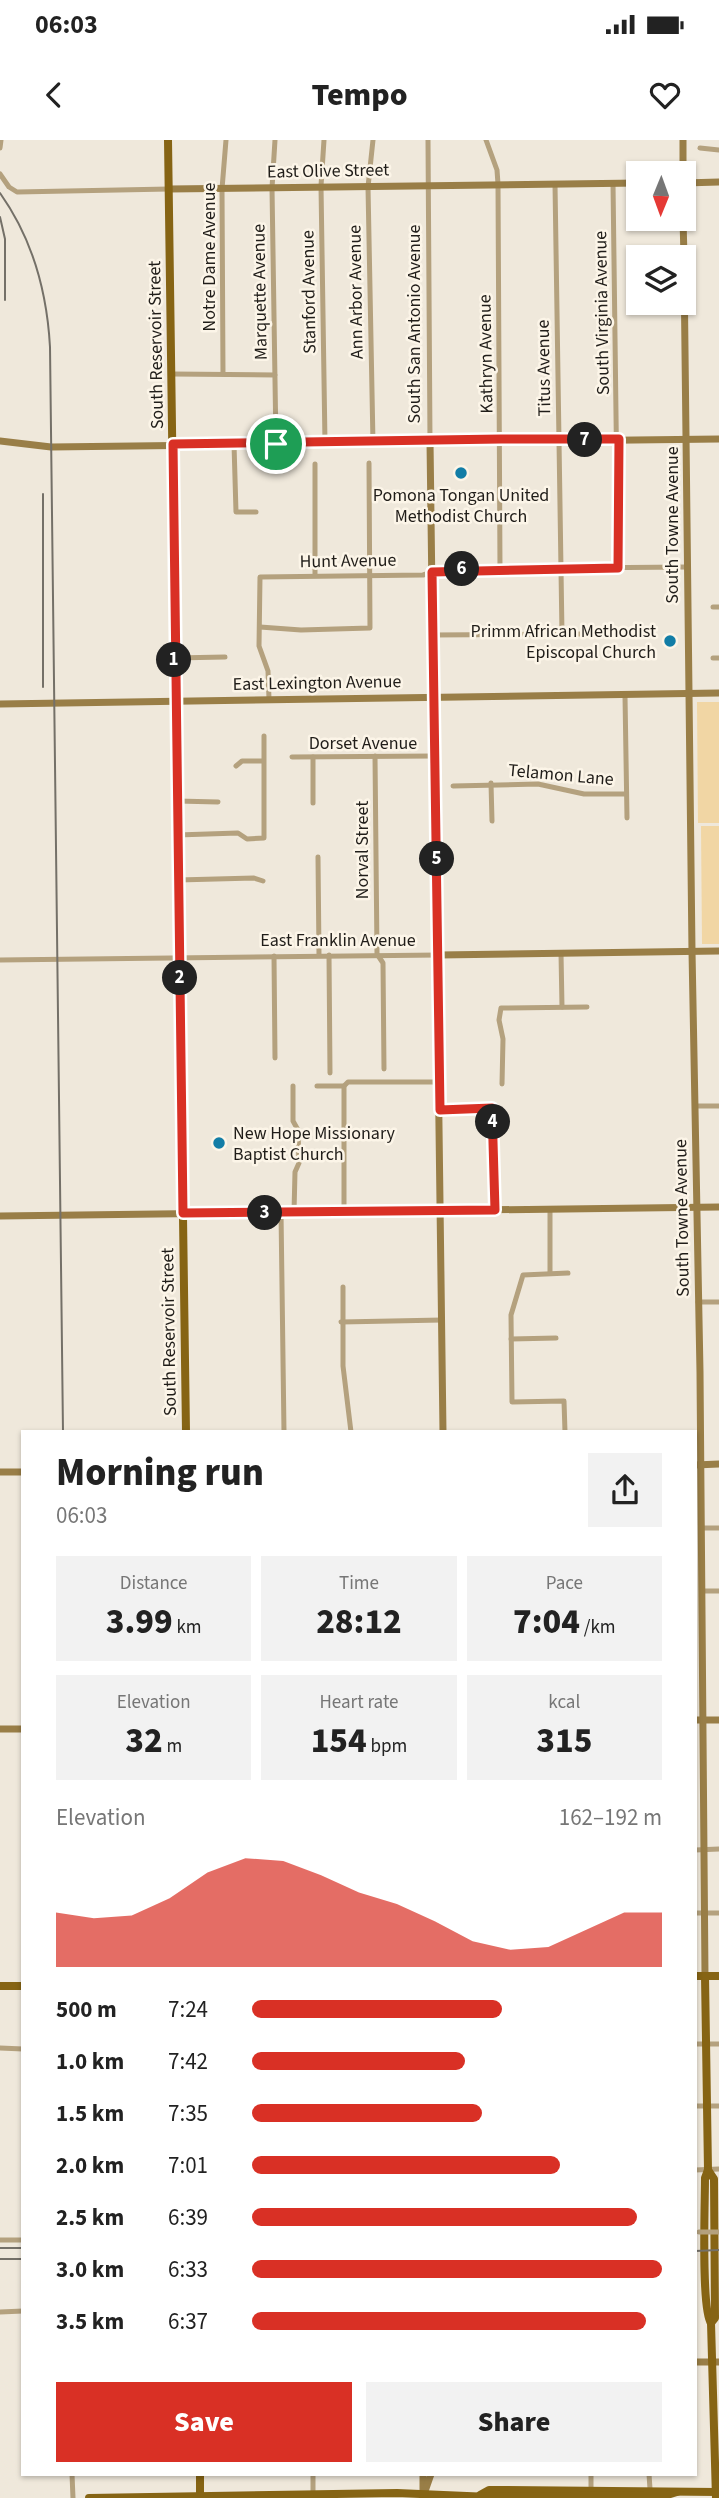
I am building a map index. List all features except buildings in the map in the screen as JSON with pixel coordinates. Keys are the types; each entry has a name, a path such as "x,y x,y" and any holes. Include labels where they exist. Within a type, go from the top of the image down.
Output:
{"main road":[{"name":"South Reservoir Street","path":"168,140 186,1430"},
{"path":"697,1976 719,1976"},
{"name":"South Towne Avenue","path":"705,1976 708,2170"},
{"path":"0,1986 21,1986"},
{"path":"480,2495 489,2490 650,2489 715,2495 715,2362 711,2323 707,2318 706,2284 705,2178 708,2170"},
{"path":"708,2170 714,2179 715,2318 711,2323"},
{"path":"200,2476 200,2497"},
{"path":"89,2498 313,2495 551,2497 667,2495 677,2492"}],"street":[{"path":"0,148 1,140"},
{"name":"Notre Dame Avenue","path":"223,374 222,189 226,140"},
{"name":"Marquette Avenue","path":"275,140 272,188 276,444"},
{"name":"Stanford Avenue","path":"324,140 321,186 325,443"},
{"name":"Ann Arbor Avenue","path":"373,140 369,187 373,443"},
{"name":"South San Antonio Avenue","path":"428,140 443,1430"},
{"name":"Kathryn Avenue","path":"486,140 497,170 498,184 500,569"},
{"path":"683,140 683,161"},
{"path":"700,148 719,150"},
{"name":"East Olive Street","path":"0,174 9,187 17,192 626,183"},
{"path":"696,183 719,182"},
{"name":"South Virginia Avenue","path":"613,183 619,439 618,568"},
{"name":"Titus Avenue","path":"555,184 562,634"},
{"name":"South Towne Avenue","path":"685,315 688,693 696,1106 698,1465 702,1528 702,1591 698,1605 699,1720 704,1784 705,1976"},
{"path":"172,374 275,375"},
{"path":"0,441 48,447 501,439 719,439"},
{"path":"234,444 236,512 256,512"},
{"path":"269,699 268,671 259,646 260,627 301,630 370,628 369,463"},
{"path":"315,464 315,575"},
{"name":"Hunt Avenue","path":"260,627 260,577 423,575 432,572 500,569 687,567"},
{"path":"432,635 583,634"},
{"path":"174,658 225,657"},
{"name":"East Lexington Avenue","path":"0,704 719,693"},
{"path":"625,696 627,818"},
{"path":"177,835 238,833 247,839 264,838 264,736"},
{"name":"Norval Street","path":"375,756 377,954 383,963 384,1069"},
{"name":"Dorset Avenue","path":"292,757 435,756"},
{"path":"313,757 313,803"},
{"path":"236,766 242,761 263,761"},
{"path":"491,783 492,821"},
{"name":"Telamon Lane","path":"453,786 491,783 538,784 584,794 626,794"},
{"path":"177,801 218,802"},
{"path":"318,857 320,955"},
{"path":"178,880 254,878 263,881"},
{"name":"East Franklin Avenue","path":"0,960 719,951"},
{"path":"561,953 562,1007"},
{"path":"329,955 330,1073"},
{"path":"274,956 275,1058"},
{"path":"502,1084 503,1039 499,1020 502,1008 587,1007"},
{"path":"317,1086 344,1086 348,1082 438,1083"},
{"path":"293,1086 293,1121 298,1130 299,1163 295,1172 294,1212"},
{"path":"344,1086 344,1211"},
{"path":"696,1106 719,1106"},
{"path":"440,1110 492,1108 495,1210"},
{"path":"0,1216 719,1207"},
{"path":"550,1209 550,1273"},
{"path":"281,1212 284,1430"},
{"path":"565,1430 564,1401 512,1402 511,1315 523,1275 568,1273"},
{"path":"343,1287 341,1322 351,1430"},
{"path":"698,1302 719,1302"},
{"path":"341,1322 442,1320"},
{"path":"511,1339 556,1338"},
{"path":"698,1465 719,1464"},
{"path":"0,1472 21,1472"},
{"path":"702,1528 719,1528"},
{"path":"702,1591 719,1591"},
{"path":"699,1720 719,1720"},
{"path":"0,1729 21,1729"},
{"path":"697,1785 704,1784"},
{"path":"697,1850 719,1849"},
{"path":"697,1913 719,1913"},
{"path":"697,2044 719,2044"},
{"path":"0,2049 21,2049"},
{"path":"697,2106 719,2106"},
{"path":"697,2170 719,2171"},
{"path":"697,2232 719,2232"},
{"path":"0,2240 21,2240"},
{"path":"0,2312 21,2311"},
{"path":"697,2362 715,2362"},
{"path":"72,2476 73,2498"},
{"path":"313,2476 313,2495"},
{"path":"424,2476 421,2486 424,2496"},
{"path":"424,2496 430,2476"},
{"path":"591,2476 592,2489"},
{"path":"649,2476 650,2489"}],"shaded area":[{"path":"697,702 719,702 719,823 698,823"},
{"path":"701,826 719,826 719,944 702,944"}],"railway":[{"path":"0,193 21,228 36,266 50,347 63,1430"},
{"path":"0,217 5,239 5,300"},
{"path":"43,494 43,687"},
{"path":"0,2248 21,2248"},
{"path":"697,2251 719,2250"},
{"path":"0,2259 21,2259"}],"place":[{"name":"Pomona Tongan United Methodist Church","path":"461,473"},
{"name":"Primm African Methodist Episcopal Church","path":"670,641"},
{"name":"New Hope Missionary Baptist Church","path":"219,1143"}],"route":[{"path":"619,439 618,568 442,569 432,572 440,1110 492,1108 495,1210 183,1213 173,444 276,444 619,439"}]}
